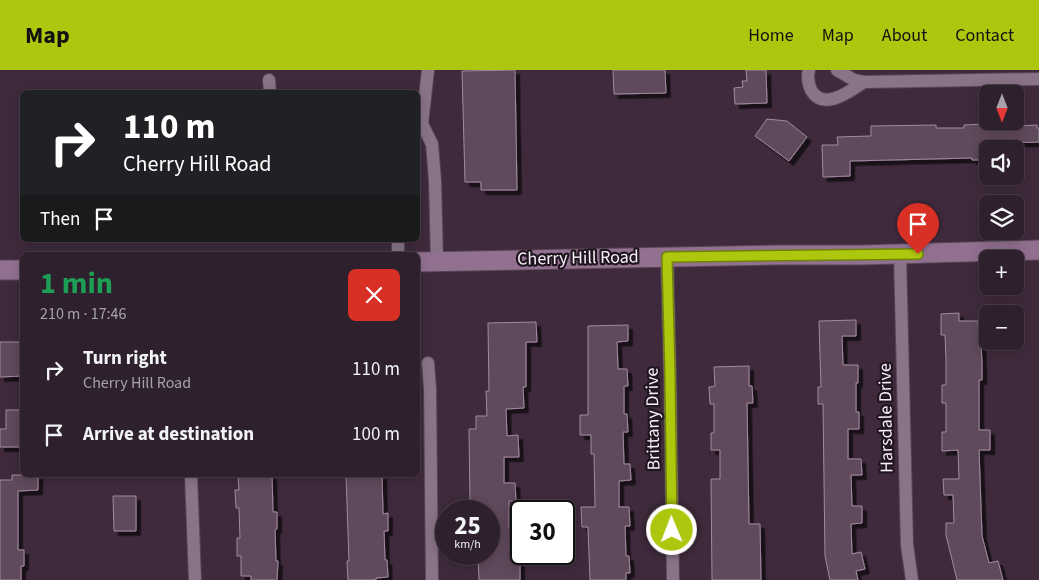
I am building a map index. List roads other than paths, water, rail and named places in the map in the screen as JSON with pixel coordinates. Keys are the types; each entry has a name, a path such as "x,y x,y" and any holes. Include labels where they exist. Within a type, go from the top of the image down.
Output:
{"main road":[{"name":"Cherry Hill Road","path":"420,262 1039,250"},
{"path":"0,270 20,270"}],"street":[{"path":"428,70 420,127 432,144 437,262"},
{"path":"809,70 807,75 812,92 827,100 836,99 864,82"},
{"path":"837,70 854,80 864,82 1039,79"},
{"name":"Harsdale Drive","path":"900,254 906,536 912,580"},
{"name":"Brittany Drive","path":"667,257 673,580"},
{"path":"428,363 432,580"},
{"path":"191,477 195,580"}]}
